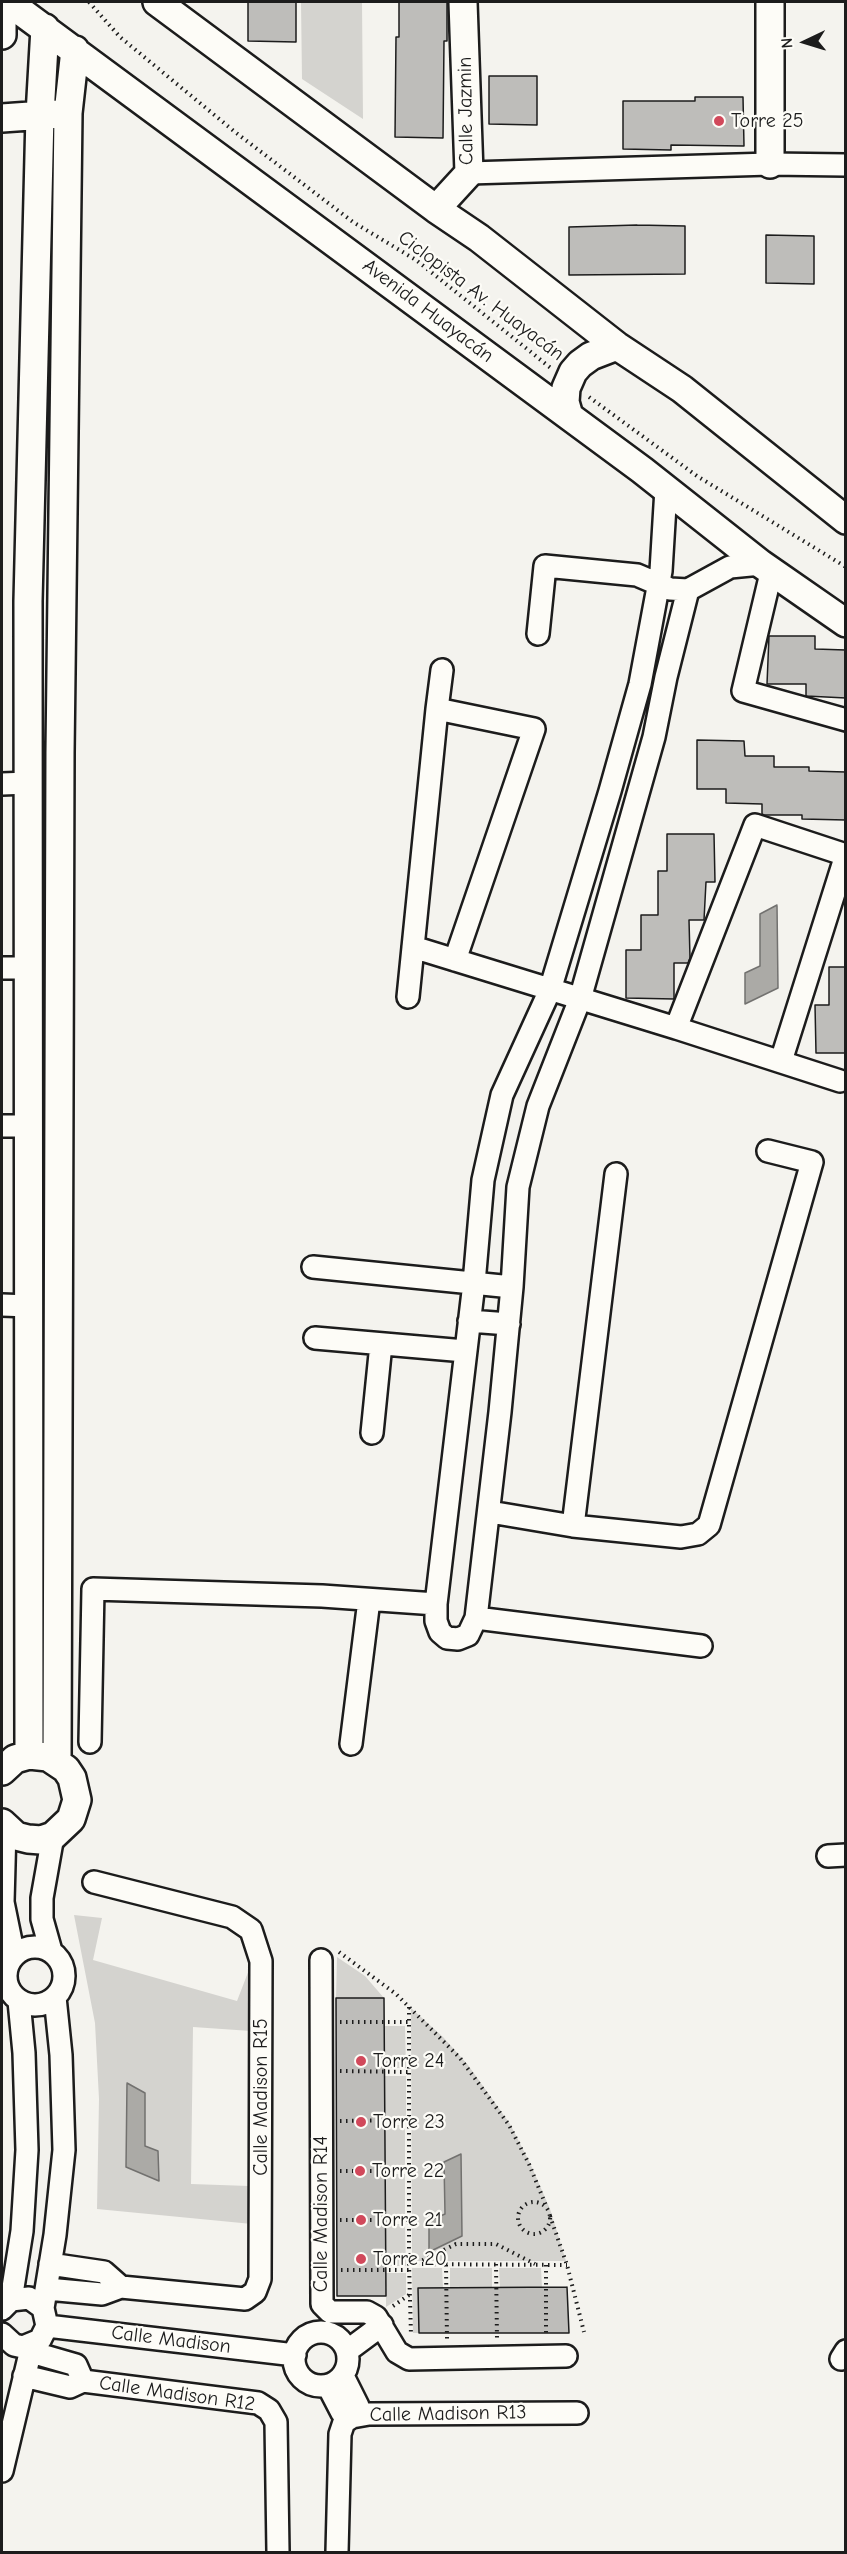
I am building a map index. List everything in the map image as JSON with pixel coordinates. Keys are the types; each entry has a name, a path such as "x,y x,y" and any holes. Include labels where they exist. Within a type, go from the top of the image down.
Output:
{"main road":[{"name":"Avenida Huayacán","path":"8,2 569,416 766,567 846,623"},
{"path":"157,2 478,238 617,346 682,389 846,520"},
{"name":"Calle Jazmin","path":"436,209 469,173 463,2"},
{"path":"770,2 770,164"},
{"path":"2,15 2,35"},
{"path":"29,1755 28,601 40,115 45,28"},
{"path":"57,1761 60,896 68,113 75,50"},
{"path":"2,118 68,113"},
{"path":"569,416 565,402 567,381 579,364 591,356 617,346"},
{"path":"28,897 60,896"},
{"path":"2,1771 15,1759 39,1754 57,1761 72,1778 77,1800 71,1819 53,1836 41,1840 28,1839 16,1836 3,1826"}],"street":[{"path":"469,173 770,164 846,165"},
{"path":"666,489 659,583 640,684 550,990 502,1095 483,1180 474,1283 436,1604 436,1621 440,1632 447,1638 458,1639 468,1635 476,1618 490,1512 509,1324 518,1187 538,1106 580,999 654,737 666,677 688,590"},
{"path":"538,634 545,566 637,575 670,589 688,590 730,567 766,567 743,691 846,720"},
{"path":"408,997 441,670"},
{"path":"437,709 534,729 455,960"},
{"path":"628,728 654,737"},
{"path":"2,784 28,783"},
{"path":"676,1028 755,825 846,855 781,1061"},
{"path":"413,947 840,1081"},
{"path":"2,968 28,968"},
{"path":"2,1126 28,1126"},
{"path":"490,1512 573,1526 681,1538 698,1534 709,1525 812,1162 768,1151"},
{"path":"573,1526 616,1174"},
{"path":"313,1267 512,1287"},
{"path":"2,1305 29,1306"},
{"path":"469,1321 509,1324"},
{"path":"315,1338 465,1351"},
{"path":"372,1433 381,1344"},
{"path":"90,1742 93,1589 231,1592 436,1604"},
{"path":"351,1744 369,1599"},
{"path":"476,1618 701,1646"},
{"path":"3,1826 3,1902 14,1956"},
{"path":"51,1951 32,1947 14,1956 7,1967 6,1980 10,1991 19,2001 38,2005 55,1997 63,1986 64,1973 60,1960 51,1951 42,1919 42,1898 53,1836"},
{"name":"Calle Madison R15","path":"94,1882 232,1917 251,1930 261,1961 260,2279 255,2292 245,2299 121,2287"},
{"name":"Calle Madison R14","path":"329,1955 321,2022 322,2304 330,2312 375,2318"},
{"path":"2,2471 32,2348 45,2334 50,2264 64,2150 61,2055 55,1997"},
{"path":"19,2001 25,2064 27,2150 22,2231 6,2305 29,2298 46,2308"},
{"path":"24,2198 31,2206 40,2208 59,2204"},
{"path":"50,2264 104,2272 121,2287"},
{"name":"Calle Madison","path":"46,2308 121,2287"},
{"name":"Calle Madison","path":"46,2308 295,2355"},
{"path":"342,2344 375,2318 397,2352 412,2359 556,2356"},
{"path":"320,2332 342,2344 349,2360 335,2381 310,2384 303,2379 295,2364 295,2355 303,2339 320,2332"},
{"path":"3,2343 32,2348 76,2366 83,2381 70,2387 24,2376"},
{"name":"Calle Madison R12","path":"83,2381 258,2403 269,2410 276,2421 278,2553"},
{"path":"335,2381 357,2406 352,2417"},
{"name":"Calle Madison R13","path":"337,2553 340,2434 345,2422 352,2417 369,2414 577,2412"}],"path":[{"name":"Ciclopista Av. Huayacán","path":"89,2 120,37 235,132 353,222 416,260 567,381 697,476 846,567"},
{"path":"329,1955 376,1977 453,2051 486,2091 519,2144 547,2208 567,2265 584,2332"},
{"path":"409,2007 409,2267 412,2359"},
{"path":"321,2022 408,2022"},
{"path":"321,2071 408,2072"},
{"path":"321,2121 408,2120"},
{"path":"321,2171 409,2171"},
{"path":"547,2208 537,2202 527,2203 518,2215 519,2225 531,2235 541,2233 548,2226 550,2216"},
{"path":"322,2220 409,2220"},
{"path":"322,2270 409,2267 456,2244 495,2244 536,2265"},
{"path":"414,2264 567,2265"},
{"path":"446,2265 447,2358"},
{"path":"496,2265 497,2357"},
{"path":"546,2265 556,2356"}],"shaded area":[{"path":"301,2 362,2 363,119 302,79"},
{"path":"777,905 778,988 745,1004 745,973 760,966 760,914"},
{"path":"74,1915 102,1918 93,1960 237,2001 252,1962 251,2031 193,2027 191,2184 249,2186 252,2224 97,2209 99,2099 95,2023","holes":["145,2093 145,2146 126,2167"]},
{"path":"337,1957 365,1976 384,1998 336,1998"},
{"path":"411,2008 443,2037 468,2065 510,2124 550,2209 566,2261 412,2261"},
{"path":"385,2026 405,2026 406,2068 385,2068"},
{"path":"385,2076 406,2076 406,2117 385,2118"},
{"path":"127,2083 145,2093 145,2146 158,2151 159,2181 126,2167"},
{"path":"385,2125 405,2125 405,2167 385,2167"},
{"path":"461,2154 462,2236 429,2252 429,2221 445,2214 444,2162"},
{"path":"385,2174 405,2174 405,2216 385,2216"},
{"path":"385,2224 405,2224 406,2266 386,2266"},
{"path":"412,2268 442,2268 443,2288 418,2289 419,2333 413,2333"},
{"path":"450,2268 492,2268 492,2288 450,2288"},
{"path":"499,2268 541,2268 542,2288 500,2288"},
{"path":"386,2273 406,2273 406,2294 386,2307"}],"building":[{"path":"248,2 296,2 296,42 248,41"},
{"path":"399,2 447,2 447,41 444,41 443,138 395,137 396,37 399,37"},
{"path":"489,76 537,76 537,125 489,124"},
{"path":"695,97 743,97 744,146 671,145 671,150 623,149 623,101 695,101"},
{"path":"685,226 685,274 569,275 569,227"},
{"path":"766,235 814,236 814,284 766,283"},
{"path":"769,636 815,636 815,649 846,650 846,698 806,696 806,684 767,684"},
{"path":"697,740 744,741 745,756 774,756 774,767 809,767 809,771 846,772 846,820 802,819 802,815 764,815 762,804 726,803 726,789 697,789"},
{"path":"667,834 714,834 715,882 706,882 704,920 689,920 690,958 688,963 674,963 674,999 626,998 626,950 641,950 641,915 658,915 658,871 667,871"},
{"path":"829,967 846,967 846,1053 816,1053 815,1005 829,1005"},
{"path":"336,1998 384,1998 386,2296 337,2296"},
{"path":"567,2287 569,2333 419,2333 418,2288"}],"place":[{"name":"Torre 25","path":"719,121"},
{"name":"Torre 24","path":"361,2061"},
{"name":"Torre 23","path":"361,2122"},
{"name":"Torre 22","path":"360,2171"},
{"name":"Torre 21","path":"361,2220"},
{"name":"Torre 20","path":"361,2259"}]}
